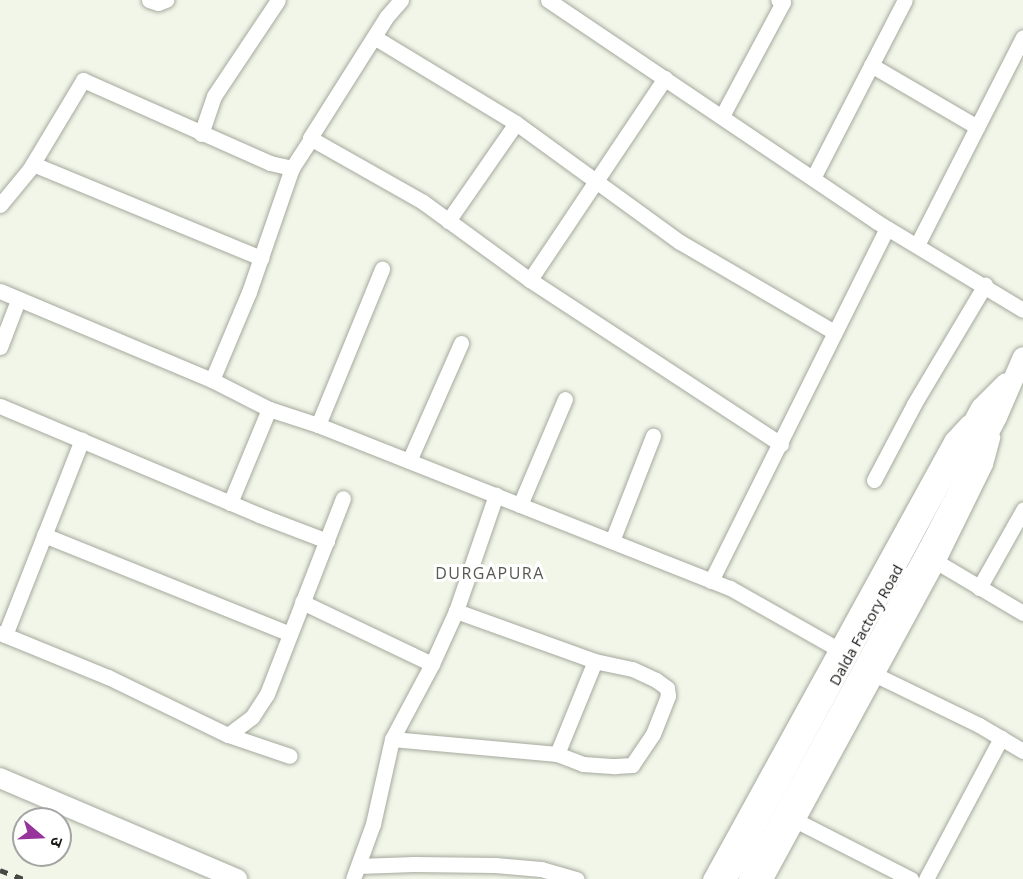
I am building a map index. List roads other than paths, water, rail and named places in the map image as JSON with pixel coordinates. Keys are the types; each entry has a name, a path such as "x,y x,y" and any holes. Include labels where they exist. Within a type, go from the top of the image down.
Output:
{"street":[{"path":"149,0 158,3 166,0"},
{"path":"201,134 214,96 278,0"},
{"path":"212,380 261,258 292,168 374,37 401,0"},
{"path":"548,0 888,228 1023,310"},
{"path":"813,178 905,0"},
{"path":"722,116 782,1"},
{"path":"374,37 516,123 680,242 834,332"},
{"path":"916,245 1023,37"},
{"path":"871,65 976,127"},
{"path":"530,280 665,78"},
{"path":"0,205 33,164 83,80 201,134 270,163 292,168"},
{"path":"448,221 516,123"},
{"path":"311,139 423,202 530,280 781,444"},
{"path":"33,164 261,258"},
{"path":"711,581 888,228"},
{"path":"318,425 382,269"},
{"path":"874,480 914,404 985,285"},
{"path":"0,291 212,380 269,409 318,425 730,588 836,648"},
{"path":"0,346 18,300"},
{"path":"409,461 461,342"},
{"name":"Dalda Factory Road","path":"749,879 989,412 1023,357"},
{"path":"520,505 565,399"},
{"path":"0,406 230,503 327,541"},
{"path":"230,503 269,409"},
{"path":"765,879 937,562 986,464 989,412"},
{"path":"710,879 952,439 989,412"},
{"path":"612,541 653,436"},
{"path":"82,440 2,634 108,677 228,735 290,756"},
{"path":"496,495 456,611 432,664 392,739 373,824 356,873 414,864 495,865 540,869 577,879"},
{"path":"228,735 252,717 267,694 343,498"},
{"path":"979,588 1023,510"},
{"path":"44,535 290,634"},
{"name":"Dalda Factory Road","path":"727,879 924,538"},
{"path":"937,562 1023,613"},
{"path":"302,602 432,664"},
{"path":"392,739 557,754 583,764 632,765 653,734 666,706 667,688 656,680 632,669 595,661 456,611"},
{"path":"557,754 595,661"},
{"path":"876,675 1023,751"},
{"path":"926,879 1001,738"},
{"path":"0,777 237,879"},
{"path":"797,821 911,879"}],"railway":[{"path":"0,870 23,879"}],"district":[{"name":"DURGAPURA","path":"490,573"}]}
